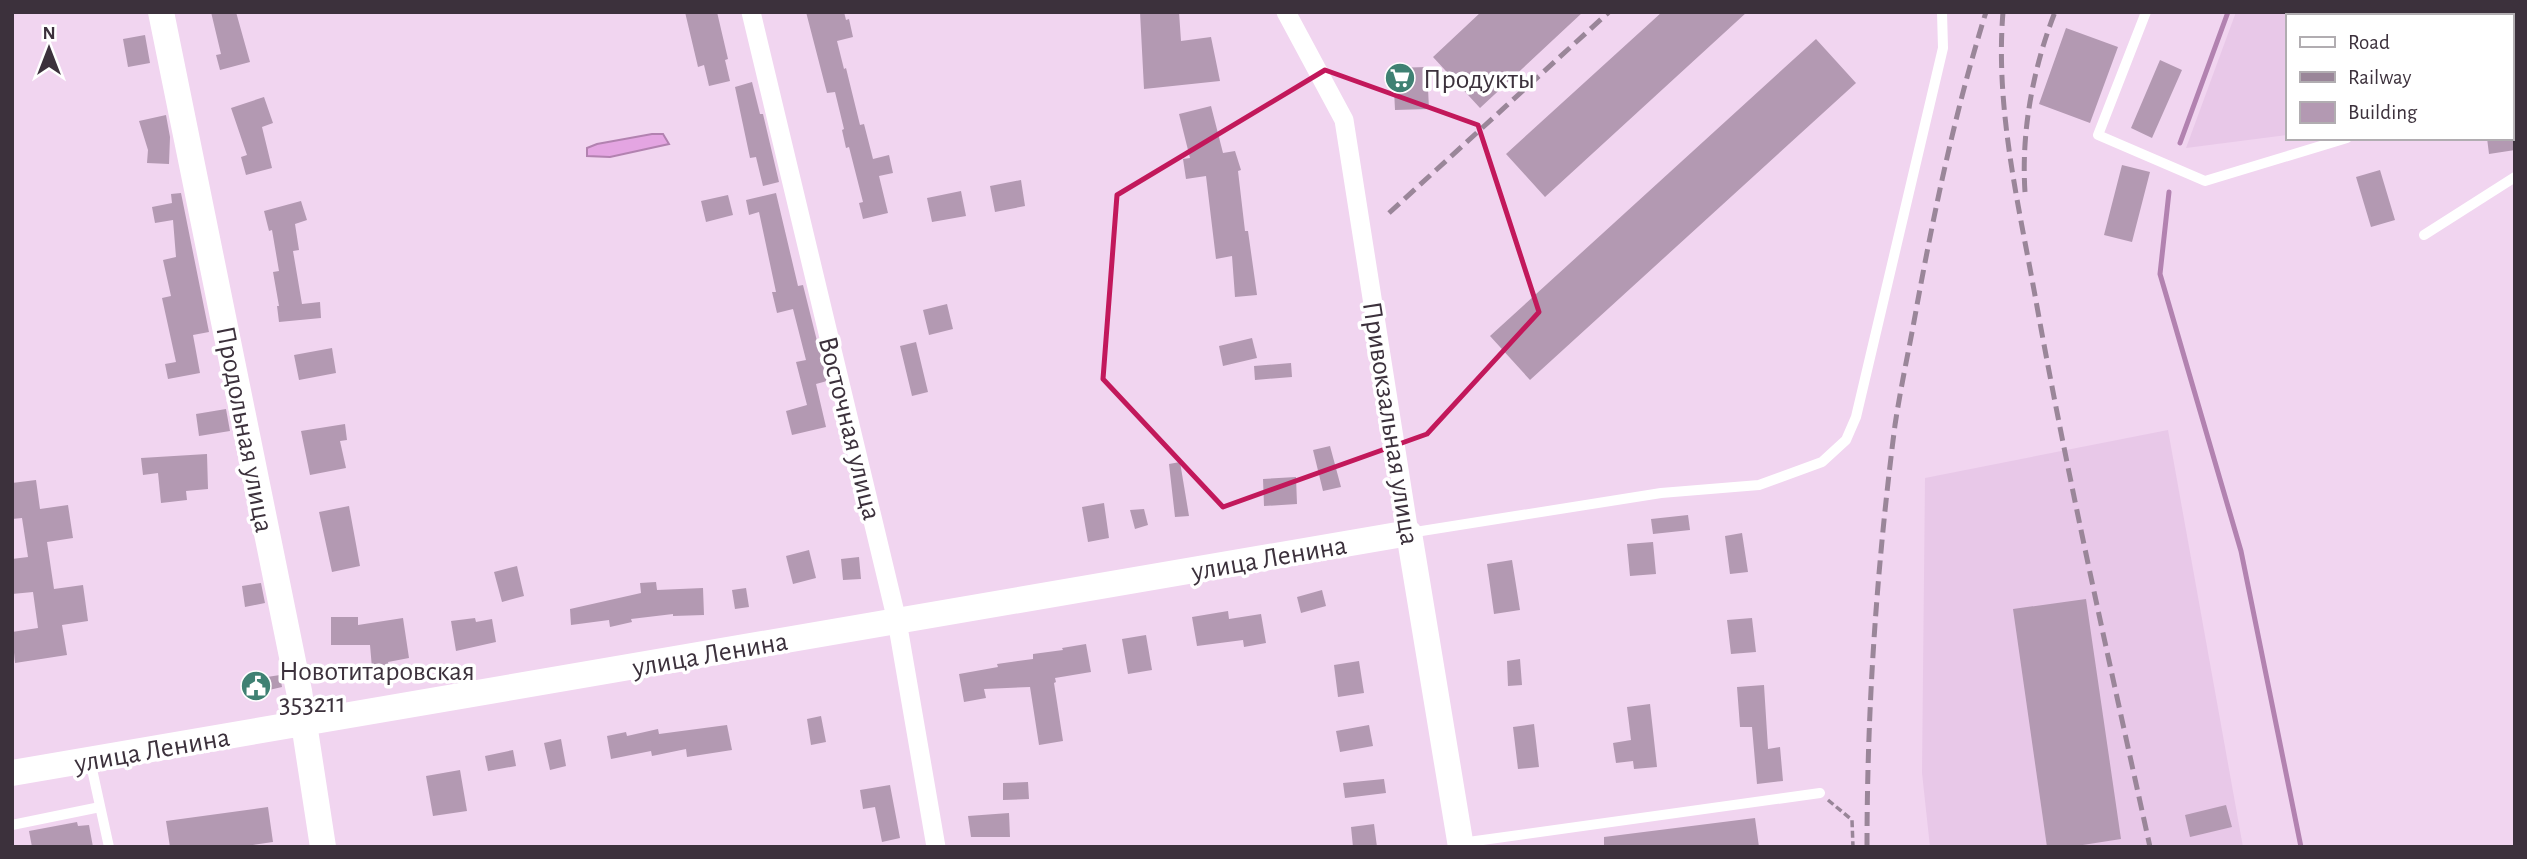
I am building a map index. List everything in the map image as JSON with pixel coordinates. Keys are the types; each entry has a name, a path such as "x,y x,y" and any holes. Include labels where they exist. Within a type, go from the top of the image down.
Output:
{"street":[{"name":"Продольная улица","path":"161,12 294,664 323,847"},
{"name":"Восточная улица","path":"751,12 897,621 936,847"},
{"name":"Привокзальная улица","path":"1286,12 1344,120 1461,845"},
{"name":"улица Ленина","path":"12,773 1409,533"}],"lane":[{"path":"1409,533 1661,493 1759,485 1822,462 1846,440 1856,417 1943,48 1942,12"},
{"path":"2146,12 2098,135 2205,181 2340,140"},
{"path":"2424,235 2515,177"},
{"path":"89,760 109,847"},
{"path":"1461,845 1820,793"},
{"path":"12,825 100,807"}],"path":[{"path":"1820,793 1852,820 1853,847"}],"highlighted area":[{"path":"1325,70 1478,125 1539,312 1427,434 1223,507 1103,379 1117,195"}],"shaded area":[{"path":"2236,12 2515,12 2515,107 2513,14 2286,14 2286,135 2186,148"},
{"path":"663,134 669,144 610,157 587,156 587,148 597,144"},
{"path":"2168,430 2243,847 1930,847 1922,773 1925,478"}],"building":[{"path":"211,12 236,12 250,62 220,70 216,55 221,54"},
{"path":"685,12 717,12 728,59 725,60 730,81 709,86 704,65 698,67"},
{"path":"806,12 844,12 846,20 849,19 853,37 837,41 860,125 864,124 873,159 889,155 893,173 879,176 888,213 863,219 859,203 863,202 849,147 846,148 835,92 827,93"},
{"path":"1140,12 1179,12 1181,41 1211,37 1220,81 1144,89"},
{"path":"1481,12 1583,12 1480,108 1433,57"},
{"path":"1662,12 1747,12 1545,197 1506,154"},
{"path":"2066,28 2118,47 2090,123 2039,104"},
{"path":"145,35 150,63 128,67 123,39"},
{"path":"1816,39 1856,83 1530,380 1490,336"},
{"path":"2160,60 2182,70 2152,138 2131,128"},
{"path":"1427,67 1429,109 1395,110 1393,68"},
{"path":"752,82 760,114 763,114 779,182 763,186 756,157 750,158 735,87"},
{"path":"264,97 273,123 262,127 272,168 246,175 241,157 247,155 231,108"},
{"path":"1211,106 1223,153 1235,151 1241,170 1238,171 1245,231 1248,231 1257,295 1235,297 1232,256 1216,259 1206,176 1186,179 1183,159 1190,158 1179,114"},
{"path":"166,115 170,137 169,164 147,163 148,150 139,121"},
{"path":"2515,138 2515,150 2489,154 2487,140"},
{"path":"2122,165 2150,172 2132,242 2104,235"},
{"path":"2380,170 2395,220 2371,227 2356,177"},
{"path":"1021,180 1025,206 995,212 990,186"},
{"path":"961,191 966,216 932,222 927,198"},
{"path":"181,193 209,332 193,335 200,373 168,379 165,364 176,362 162,298 171,296 163,260 176,257 173,220 155,223 152,207 172,203 171,194"},
{"path":"776,193 798,286 803,285 827,381 816,384 826,427 792,435 786,411 807,405 796,362 806,360 793,309 777,313 772,292 776,292 759,212 749,215 746,200"},
{"path":"728,195 733,215 706,222 701,201"},
{"path":"301,201 307,220 295,224 299,250 293,251 302,304 320,302 321,318 279,322 273,272 279,271 272,230 269,231 264,211"},
{"path":"947,304 953,329 929,335 923,310"},
{"path":"1252,338 1257,358 1223,366 1219,346"},
{"path":"916,342 928,392 912,396 900,346"},
{"path":"332,348 336,373 299,380 294,355"},
{"path":"1291,363 1292,377 1255,380 1254,366"},
{"path":"226,409 230,431 199,436 196,414"},
{"path":"345,424 347,440 340,441 346,468 310,475 301,431"},
{"path":"1330,446 1341,487 1323,491 1313,450"},
{"path":"207,454 208,489 186,491 187,500 161,503 158,473 143,475 141,458"},
{"path":"1180,462 1189,516 1175,517 1169,464"},
{"path":"1296,477 1297,504 1264,506 1263,479"},
{"path":"36,480 40,509 68,505 73,538 47,542 54,589 83,585 88,621 62,625 67,655 15,663 12,632 38,628 33,592 12,594 12,559 28,557 22,518 12,519 12,483"},
{"path":"1104,503 1109,538 1088,542 1082,507"},
{"path":"349,506 360,566 332,572 319,512"},
{"path":"1144,509 1148,525 1135,529 1130,510"},
{"path":"1688,515 1690,530 1653,534 1651,519"},
{"path":"1742,533 1748,572 1730,574 1725,536"},
{"path":"1653,542 1656,574 1630,576 1627,544"},
{"path":"809,550 816,578 793,584 786,556"},
{"path":"859,557 861,579 843,580 841,559"},
{"path":"1512,560 1520,610 1494,614 1487,564"},
{"path":"517,566 524,596 502,602 494,572"},
{"path":"656,582 657,590 703,588 704,615 673,614 631,619 632,622 610,627 609,620 571,625 570,609 641,593 640,583"},
{"path":"261,583 265,603 245,607 242,586"},
{"path":"746,588 749,607 735,609 732,590"},
{"path":"1322,590 1326,606 1301,613 1297,597"},
{"path":"2086,599 2121,839 2070,847 2047,847 2013,609"},
{"path":"1228,611 1229,619 1261,614 1266,643 1244,647 1243,640 1197,646 1192,617"},
{"path":"331,617 358,617 358,625 403,618 409,658 388,662 389,666 372,668 370,645 331,645"},
{"path":"475,618 476,622 492,619 496,642 456,651 451,621"},
{"path":"1752,618 1756,652 1731,654 1727,620"},
{"path":"1146,635 1152,670 1128,674 1122,639"},
{"path":"1086,644 1091,672 1055,678 1063,741 1039,745 1030,687 984,689 986,698 964,702 959,674 998,667 997,664 1033,659 1033,654"},
{"path":"1520,659 1522,685 1508,686 1507,661"},
{"path":"1359,661 1364,693 1338,697 1334,665"},
{"path":"280,675 282,687 252,694 248,680"},
{"path":"1764,685 1768,749 1780,747 1783,781 1757,784 1752,727 1740,727 1737,687"},
{"path":"1650,704 1657,767 1634,769 1633,761 1616,763 1613,743 1631,740 1627,707"},
{"path":"821,716 826,742 811,745 807,719"},
{"path":"1534,724 1539,767 1518,769 1513,727"},
{"path":"727,725 732,750 687,757 686,749 652,756 651,751 611,759 607,736 626,732 627,736 658,729 659,734"},
{"path":"1369,725 1373,746 1340,752 1336,731"},
{"path":"561,739 566,766 550,770 544,743"},
{"path":"513,750 516,766 488,771 485,756"},
{"path":"460,770 467,811 433,816 426,776"},
{"path":"1384,779 1386,793 1345,798 1343,783"},
{"path":"1028,782 1029,799 1003,800 1003,783"},
{"path":"890,785 900,838 882,842 875,807 863,809 860,790"},
{"path":"2226,805 2232,827 2190,837 2185,815"},
{"path":"268,807 273,842 239,847 170,847 166,821"},
{"path":"1009,813 1010,837 971,837 968,816"},
{"path":"1755,818 1759,847 1604,847 1604,837"},
{"path":"77,822 78,826 89,825 93,847 32,847 29,831"},
{"path":"1374,824 1377,847 1353,847 1351,827"}],"waterway":[{"path":"2180,143 2228,12"},
{"path":"2169,192 2160,274 2241,551 2301,847"}],"railway":[{"path":"1389,213 1609,12"},
{"path":"1867,847 1874,636 1895,425 1939,195 1965,84 1986,12"},
{"path":"2003,12 2002,85 2016,193 2076,506 2150,847"},
{"path":"2025,192 2025,146 2030,100 2040,55 2055,12"}],"place":[{"name":"Продукты","path":"1400,78"},
{"name":"Новотитаровская 353211","path":"256,686"}]}
